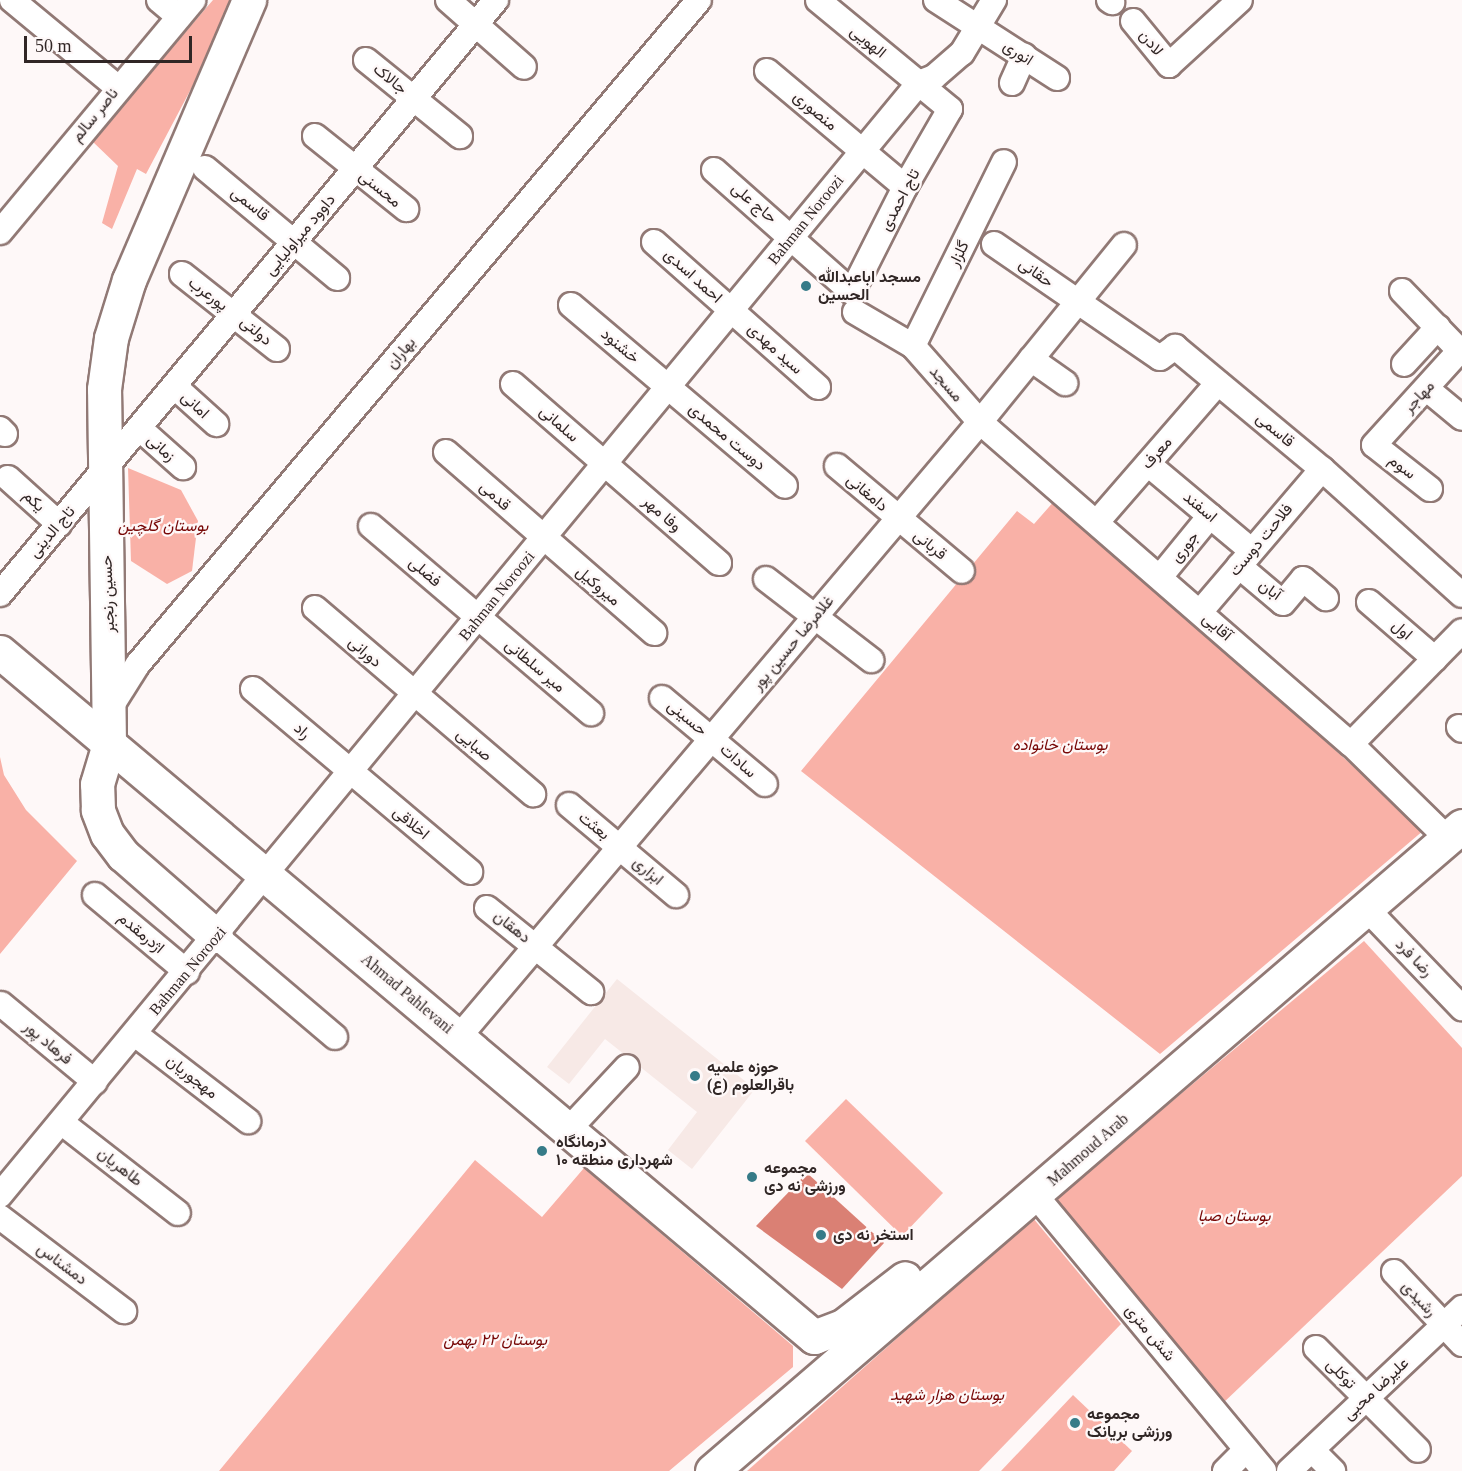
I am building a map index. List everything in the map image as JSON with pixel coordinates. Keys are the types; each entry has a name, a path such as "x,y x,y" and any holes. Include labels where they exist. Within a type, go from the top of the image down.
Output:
{"street":[{"path":"12,0 117,87"},
{"path":"159,0 186,9"},
{"name":"حسین رنجبر","path":"249,0 118,312 104,389 104,471 110,615 109,744 97,784 98,810 107,834 123,855 334,1037"},
{"path":"448,0 524,67"},
{"name":"داوود میراولیایی","path":"104,471 496,0"},
{"name":"بهاران","path":"109,710 138,664 699,0"},
{"name":"الهویی","path":"818,0 950,109"},
{"name":"انوری","path":"936,0 1057,78"},
{"name":"Bahman Noroozi","path":"0,1196 919,83 949,65 980,28 994,0"},
{"name":"لادن","path":"1133,21 1169,65 1240,0"},
{"name":"ناصر سالم","path":"5,217 186,9"},
{"path":"1012,83 1024,56"},
{"name":"جالاک","path":"366,60 460,136"},
{"name":"منصوری","path":"767,71 905,187"},
{"name":"تاج احمدی","path":"854,302 905,187 950,109"},
{"name":"محسنی","path":"315,136 406,209"},
{"name":"گلزار","path":"913,346 1004,162"},
{"name":"قاسمی","path":"205,168 337,278"},
{"name":"حاج علی","path":"714,170 793,236"},
{"path":"793,236 854,302"},
{"name":"احمد اسدی","path":"654,242 732,311"},
{"name":"حقانی","path":"994,244 1078,302"},
{"name":"غلامرضا حسین پور","path":"458,1038 980,422 1124,244"},
{"name":"پورعرب","path":"182,274 235,313"},
{"path":"1402,291 1461,350"},
{"name":"مسجد","path":"854,302 913,346 980,422"},
{"name":"قاسمی","path":"1078,302 1160,358 1175,347 1322,469 1462,595"},
{"name":"خشنود","path":"571,305 669,387"},
{"name":"سید مهدی","path":"732,311 818,387"},
{"name":"دولتی","path":"235,313 277,349"},
{"path":"1404,364 1438,327"},
{"name":"مهاجر","path":"1374,445 1461,350"},
{"path":"1031,359 1065,382"},
{"name":"معرف","path":"1097,522 1218,383"},
{"name":"سلمانی","path":"513,384 605,465"},
{"name":"امانی","path":"174,386 216,424"},
{"name":"دوست محمدی","path":"669,387 785,486"},
{"path":"1427,389 1462,418"},
{"name":"آقایی","path":"980,422 1455,832"},
{"name":"زمانی","path":"140,428 183,467"},
{"name":"سوم","path":"1374,445 1430,489"},
{"name":"قدمی","path":"447,452 543,540"},
{"name":"اسفند","path":"1148,464 1210,516 1245,558"},
{"name":"وفا مهر","path":"605,465 718,563"},
{"name":"دامغانی","path":"837,466 898,519"},
{"name":"فلاحت دوست","path":"1200,612 1322,469"},
{"name":"تاج الدینی","path":"0,594 104,471"},
{"name":"یکم","path":"8,477 59,524"},
{"name":"جوری","path":"1160,577 1210,516"},
{"name":"قربانی","path":"898,519 962,571"},
{"name":"فضلی","path":"371,526 479,618"},
{"name":"میروکیل","path":"543,540 654,633"},
{"name":"آبان","path":"1245,558 1283,603 1303,579 1326,598"},
{"path":"766,579 871,660"},
{"name":"اول","path":"1369,602 1435,659"},
{"name":"دورانی","path":"315,608 415,696"},
{"name":"میر سلطانی","path":"479,618 591,713"},
{"path":"1351,744 1462,632"},
{"name":"Ahmad Pahlevani","path":"0,652 814,1337"},
{"name":"راد","path":"253,689 351,773"},
{"name":"صبایی","path":"415,696 533,794"},
{"name":"حسینی","path":"662,698 712,738"},
{"name":"سادات","path":"712,738 765,784"},
{"name":"اخلاقی","path":"351,773 470,872"},
{"name":"بعثت","path":"569,805 620,847"},
{"name":"Mahmoud Arab","path":"712,1471 1036,1196 1455,832"},
{"name":"ابزاری","path":"620,847 676,896"},
{"name":"اژدرمقدم","path":"95,895 187,972"},
{"name":"دهقان","path":"487,908 591,992"},
{"name":"رضا فرد","path":"1366,908 1462,1008"},
{"name":"فرهاد پور","path":"1,1004 95,1082"},
{"name":"مهجوریان","path":"135,1034 248,1121"},
{"path":"568,1130 627,1067"},
{"name":"طاهریان","path":"61,1122 178,1213"},
{"path":"800,1394 814,1337 843,1326 982,1219 1036,1196"},
{"name":"شش متری","path":"1036,1196 1264,1471"},
{"name":"دمشناس","path":"0,1217 124,1311"},
{"name":"رشیدی","path":"1394,1272 1444,1325"},
{"name":"علیرضا محبی","path":"1289,1471 1462,1308"},
{"path":"1444,1325 1462,1344"},
{"name":"توکلی","path":"1316,1348 1418,1450"},
{"path":"1225,1471 1246,1450"},
{"path":"1312,1450 1333,1471"}],"shaded area":[{"name":"حوزه علمیه باقرالعلوم (ع)","path":"617,979 755,1089 692,1169 668,1150 697,1112 605,1039 569,1084 547,1067"},
{"name":"استخر نه دی","path":"807,1173 884,1243 842,1289 756,1226"}],"green space":[{"path":"213,0 238,0 146,174 137,169 112,229 102,223 118,166 92,141"},
{"name":"بوستان گلچین","path":"128,468 181,490 198,521 192,571 167,584 131,561"},
{"name":"بوستان خانواده","path":"1056,499 1424,830 1160,1054 801,771 1017,511 1034,524"},
{"path":"0,757 4,775 26,810 77,861 0,954"},
{"name":"بوستان صبا","path":"1364,941 1462,1048 1462,1176 1221,1405 1055,1199"},
{"path":"846,1099 943,1193 902,1236 805,1141"},
{"name":"بوستان ۲۲ بهمن","path":"475,1160 542,1217 584,1168 793,1346 793,1367 669,1471 219,1471"},
{"name":"بوستان هزار شهید","path":"1033,1218 1121,1324 979,1471 747,1471"},
{"name":"مجموعه ورزشی بریانک","path":"1073,1395 1132,1451 1114,1471 1001,1471"}],"place":[{"name":"مسجد اباعبدالله الحسین","path":"806,286"},
{"name":"حوزه علمیه باقرالعلوم (ع)","path":"695,1076"},
{"name":"درمانگاه شهرداری منطقه ۱۰","path":"542,1151"},
{"name":"مجموعه ورزشی نه دی","path":"752,1177"},
{"name":"استخر نه دی","path":"821,1235"},
{"name":"مجموعه ورزشی بریانک","path":"1075,1423"}]}
